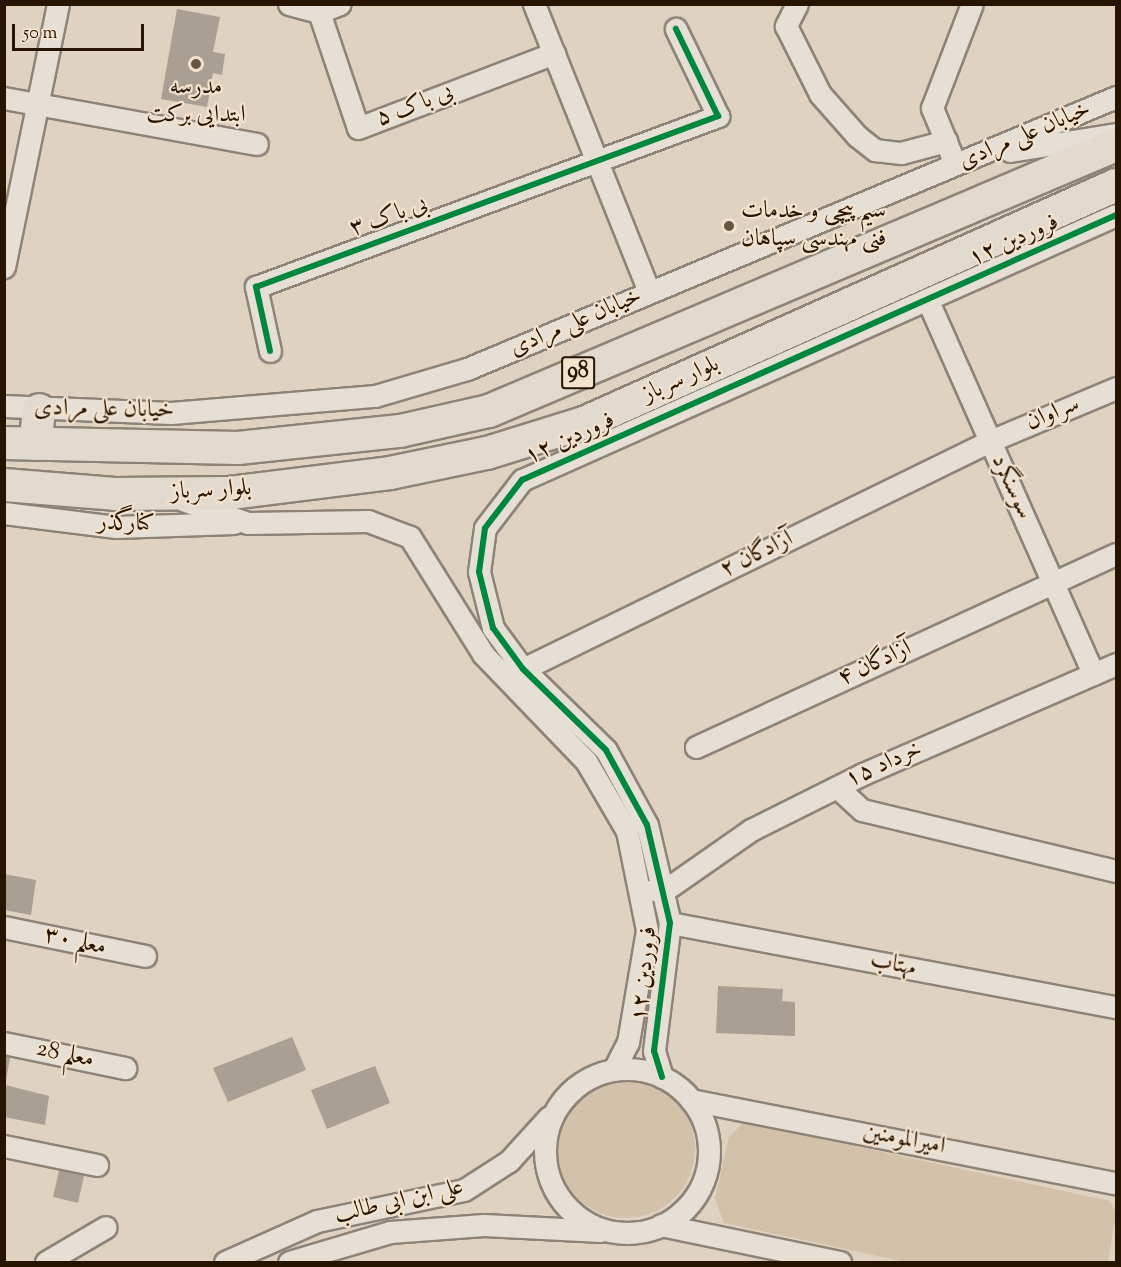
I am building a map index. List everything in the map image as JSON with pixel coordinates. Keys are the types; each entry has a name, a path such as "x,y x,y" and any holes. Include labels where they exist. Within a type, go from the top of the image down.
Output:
{"highway":[{"name":"بلوار سرباز","path":"20,443 238,448 399,431 489,411 1116,145"},
{"name":"بلوار سرباز","path":"4,485 166,494 230,492 390,472 487,453 584,423 1116,185"},
{"path":"20,443 39,410"}],"street":[{"path":"6,258 13,182 39,102 58,4"},
{"path":"289,4 320,12 340,4"},
{"path":"534,4 649,292"},
{"path":"797,4 786,26 820,94 856,136 874,150 901,153 946,141"},
{"path":"956,166 932,108 972,4"},
{"name":"بی باک ۵","path":"320,12 358,128 554,53"},
{"path":"598,164 718,116 676,29"},
{"name":"خیابان علی مرادی","path":"4,406 39,410 171,413 375,396 467,369 1116,97"},
{"path":"4,98 39,102 257,144"},
{"path":"978,156 1116,134"},
{"name":"بی باک ۳","path":"270,351 256,287 598,164"},
{"path":"1017,258 1051,213"},
{"name":"۱۲ فروردین","path":"662,1077 654,1052 670,923 647,825 622,773 589,731 523,669 493,628 480,572 485,528 522,480 928,301 1017,258 1116,215"},
{"name":"سوسنگرد","path":"928,301 1055,580 1093,674"},
{"name":"سراوان","path":"990,441 1116,388"},
{"name":"آزادگان ۲","path":"523,669 990,441"},
{"name":"۱۲ فروردین","path":"166,494 248,523 368,521 410,537 423,550 483,654 601,782 627,831 643,891 646,930 632,1022 614,1070"},
{"name":"کنارگذر","path":"4,513 116,527 248,523"},
{"name":"آزادگان ۴","path":"696,747 1055,580 1116,554"},
{"name":"۱۵ خرداد","path":"664,890 751,830 837,787 1116,664"},
{"path":"837,787 862,810 1116,871"},
{"path":"643,891 664,890"},
{"name":"مهتاب","path":"670,923 1116,1008"},
{"name":"معلم ۳۰","path":"4,927 145,956"},
{"name":"معلم 28","path":"4,1043 125,1068"},
{"path":"661,1225 691,1202 708,1168 704,1123 691,1100 662,1077 614,1070 576,1087 554,1112 545,1162 553,1186 574,1213 612,1232 661,1225 840,1263"},
{"name":"امیرالمومنین","path":"691,1100 1116,1183"},
{"name":"علی ابن ابی طالب","path":"225,1263 317,1221 464,1190 509,1161 554,1112"},
{"path":"4,1146 97,1165"},
{"name":"علی ابن ابی طالب","path":"289,1263 390,1232 484,1225 612,1232"},
{"path":"46,1263 106,1227"}],"shaded area":[{"path":"626,1080 652,1085 675,1100 690,1123 695,1149 690,1175 675,1198 652,1213 626,1218 600,1213 577,1198 562,1175 557,1149 562,1123 577,1100 600,1085"},
{"path":"744,1122 1110,1201 1116,1213 1108,1262 906,1262 724,1223 715,1199 729,1137"}],"building":[{"name":"مدرسه ابتدایی برکت","path":"177,9 220,17 213,52 225,54 222,75 213,73 207,107 161,99"},
{"path":"4,874 36,880 31,915 4,910"},
{"path":"718,986 783,989 782,1001 795,1002 795,1036 716,1033"},
{"path":"292,1037 306,1070 228,1102 213,1068"},
{"path":"5,1052 11,1053 6,1080 5,1080"},
{"path":"375,1066 390,1103 327,1129 311,1090"},
{"path":"5,1085 49,1096 45,1125 4,1117"},
{"path":"60,1166 85,1171 78,1203 53,1197"}],"cycle path":[{"path":"270,351 256,287 718,116 676,29"},
{"path":"662,1077 654,1051 670,923 647,825 606,750 523,669 493,628 479,572 485,528 522,480 1116,215"}],"place":[{"name":"مدرسه ابتدایی برکت","path":"196,64"},
{"name":"سیم پیچی و خدمات فنی مهندسی سپاهان","path":"729,226"}]}
